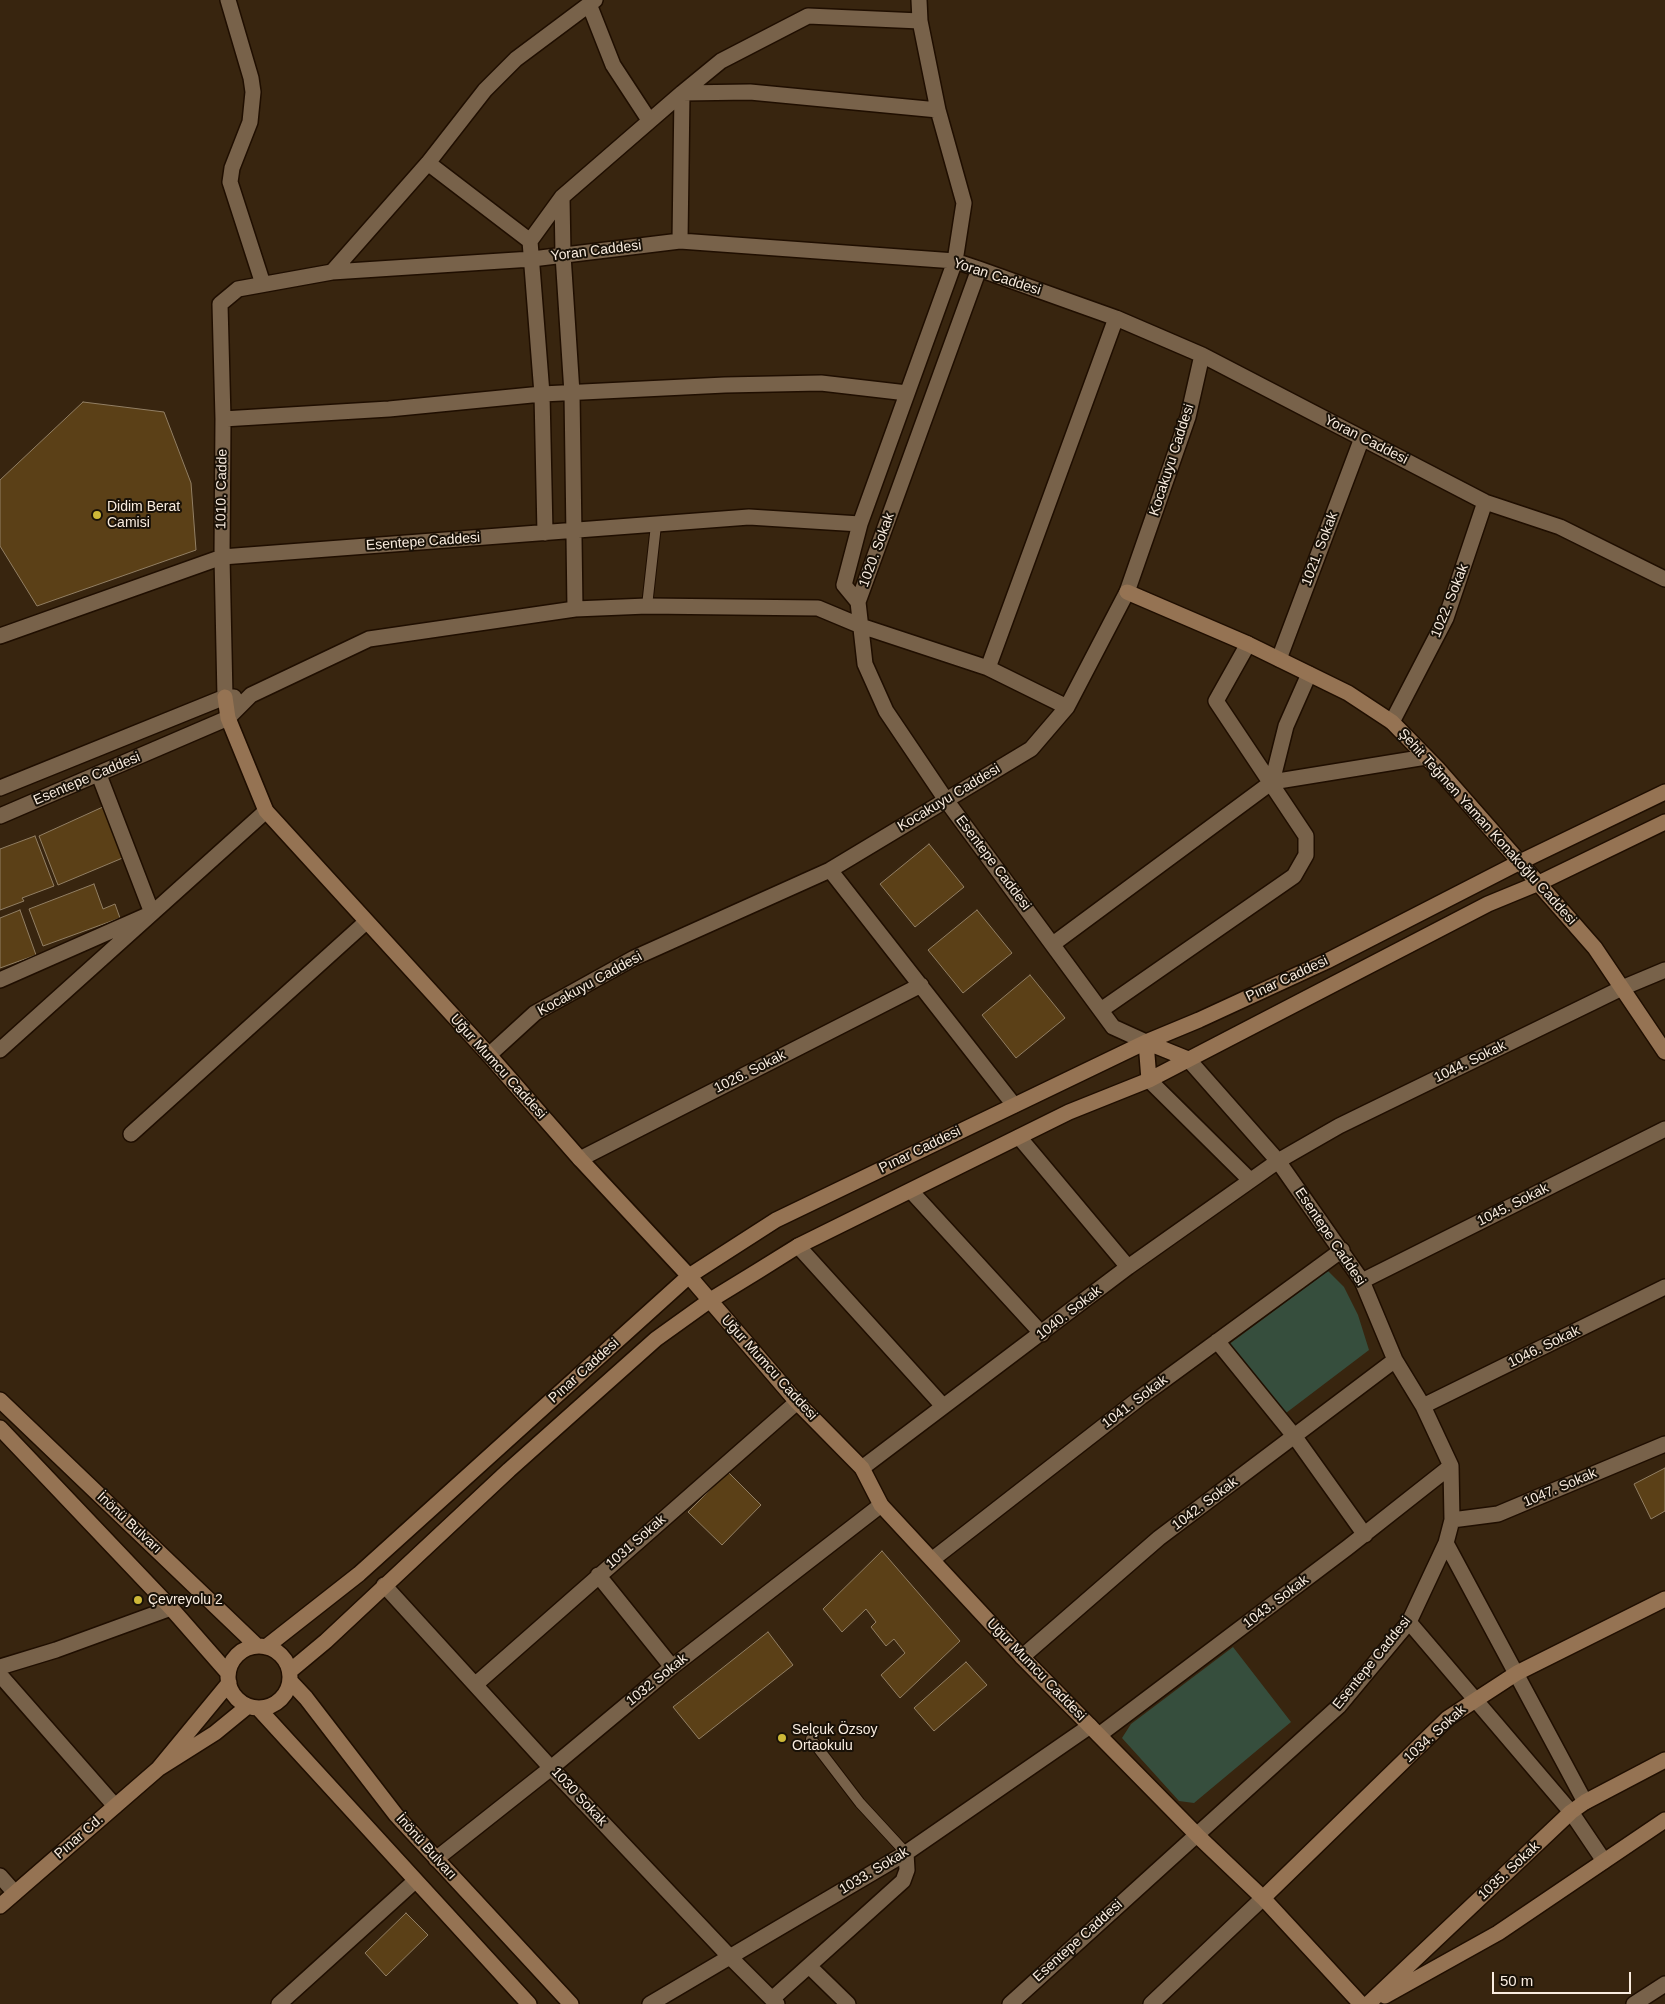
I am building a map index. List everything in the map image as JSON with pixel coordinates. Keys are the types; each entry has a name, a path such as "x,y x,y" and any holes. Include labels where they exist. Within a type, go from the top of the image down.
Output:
{"main road":[{"name":"Şehit Teğmen Yaman Konakoğlu Caddesi","path":"1127,592 1279,659 1348,693 1392,722 1540,883 1595,948 1665,1052"},
{"name":"Uğur Mumcu Caddesi","path":"225,697 228,718 266,811 489,1055 580,1159 689,1276 797,1402 862,1468 881,1505 1022,1656 1196,1834 1263,1898 1362,2004"},
{"name":"Pınar Caddesi","path":"261,1646 359,1574 689,1276 776,1220 1146,1042 1199,1020 1327,961 1520,862 1665,792"},
{"name":"Pınar Caddesi","path":"290,1676 384,1585 509,1470 656,1339 709,1301 798,1246 1070,1112 1149,1080 1488,904 1540,883 1665,822"},
{"path":"1149,1080 1146,1042 1188,1059"},
{"name":"İnönü Bulvarı","path":"0,1400 261,1646"},
{"name":"İnönü Bulvarı","path":"3,1435 171,1608 228,1678"},
{"name":"1034. Sokak","path":"1263,1898 1448,1718 1517,1673 1665,1599"},
{"path":"261,1646 281,1655 290,1676 282,1697 267,1707 253,1707 158,1769 228,1678 238,1654 246,1649 261,1646"},
{"name":"İnönü Bulvarı","path":"290,1676 396,1815 571,2004"},
{"path":"228,1678 232,1693 253,1707 530,2004"},
{"name":"1035. Sokak","path":"1369,2004 1571,1812 1585,1802 1665,1760"},
{"name":"Pınar Cd.","path":"0,1906 158,1769"},
{"name":"1035. Sokak","path":"1369,2004 1498,1932 1665,1820"}],"street":[{"path":"228,0 251,78 253,92 250,122 232,168 230,182 263,284"},
{"name":"1020. Sokak","path":"858,602 844,585 860,524 955,261 964,203 938,110 920,20 919,0"},
{"path":"332,272 428,163 485,90 516,58 592,2 613,65 649,120"},
{"path":"545,533 542,394 530,241 562,197 649,120 721,61 808,16 920,20"},
{"path":"682,93 750,92 938,110"},
{"path":"680,241 682,93"},
{"path":"428,163 530,241"},
{"path":"562,197 563,255 572,393 575,609"},
{"name":"Yoran Caddesi","path":"238,289 332,272 532,259 680,241 955,261 1116,318 1202,355 1486,502 1560,527 1665,579"},
{"name":"1020. Sokak","path":"858,602 980,269"},
{"name":"1010. Cadde","path":"225,697 222,557 223,419 220,304 238,289"},
{"path":"988,668 1116,318"},
{"name":"Kocakuyu Caddesi","path":"489,1055 535,1014 634,958 830,870 1031,749 1067,707 1127,592 1188,417 1202,355"},
{"path":"223,419 389,408 542,394 821,383 907,393"},
{"name":"1021. Sokak","path":"1279,659 1362,438"},
{"name":"1022. Sokak","path":"1392,722 1446,618 1486,502"},
{"name":"Esentepe Caddesi","path":"0,636 222,557 749,517 860,524"},
{"name":"Esentepe Caddesi","path":"858,602 865,664 886,711 946,800 1113,1027 1146,1042"},
{"path":"228,718 251,695 369,639 575,609 646,606 818,608 861,626 988,668 1067,707"},
{"path":"1101,1010 1294,876 1306,855 1306,836 1272,782 1216,702 1248,644"},
{"path":"1272,782 1286,726 1309,674"},
{"name":"Esentepe Caddesi","path":"0,788 225,697 251,695"},
{"name":"Esentepe Caddesi","path":"0,816 228,718"},
{"path":"1053,944 1272,782 1426,757"},
{"path":"99,775 152,913"},
{"path":"0,1050 266,811"},
{"path":"830,870 1014,1105"},
{"path":"0,980 152,913"},
{"path":"131,1134 366,922"},
{"name":"1044. Sokak","path":"1278,1161 1339,1126 1622,988 1665,970"},
{"name":"1026. Sokak","path":"580,1159 921,985"},
{"name":"Esentepe Caddesi","path":"1010,2004 1339,1706 1409,1622 1446,1543 1452,1520 1451,1466 1422,1406 1395,1360 1362,1281 1278,1161 1188,1059"},
{"path":"1149,1080 1250,1180"},
{"name":"1045. Sokak","path":"1362,1281 1665,1129"},
{"path":"1019,1137 1128,1267"},
{"name":"1040. Sokak","path":"862,1468 1042,1334 1128,1267 1278,1161"},
{"path":"911,1191 1042,1334"},
{"path":"798,1246 943,1406"},
{"name":"1041. Sokak","path":"933,1559 1141,1397 1342,1250"},
{"name":"1046. Sokak","path":"1422,1406 1665,1287"},
{"path":"1217,1341 1295,1437 1365,1535"},
{"name":"1042. Sokak","path":"1022,1656 1159,1538 1395,1360"},
{"name":"1031 Sokak","path":"476,1684 797,1402"},
{"name":"1047. Sokak","path":"1452,1520 1498,1514 1665,1444"},
{"name":"1043. Sokak","path":"1095,1731 1365,1535 1451,1466"},
{"name":"1032 Sokak","path":"436,1859 551,1768 672,1667 881,1505"},
{"path":"1446,1543 1585,1802"},
{"path":"598,1575 672,1667"},
{"name":"1030 Sokak","path":"384,1585 551,1768 775,2002"},
{"path":"0,1667 56,1650 171,1608"},
{"path":"1409,1622 1571,1812 1604,1861"},
{"path":"0,1675 115,1806"},
{"name":"1033. Sokak","path":"650,2004 906,1853 1095,1731"},
{"path":"775,2002 809,1966 903,1881 908,1870 906,1853"},
{"path":"0,1876 15,1893"},
{"path":"280,2004 415,1881"},
{"path":"1151,2004 1263,1898"},
{"path":"809,1966 848,2004"},
{"path":"1634,2004 1665,1984"}],"lane":[{"path":"646,606 656,524"},
{"path":"811,1739 860,1803 906,1853"}],"green space":[{"path":"1328,1271 1344,1287 1358,1315 1369,1350 1282,1416 1228,1345"},
{"path":"1233,1647 1291,1722 1194,1803 1179,1801 1122,1738 1131,1724"}],"building":[{"name":"Didim Berat Camisi","path":"83,402 164,412 191,483 196,550 37,606 0,546 0,480"},
{"path":"105,806 125,857 58,885 39,836"},
{"path":"35,836 54,886 22,898 24,901 0,910 0,849"},
{"path":"929,844 964,887 915,927 880,884"},
{"path":"94,884 103,909 115,904 120,918 43,946 29,909"},
{"path":"20,910 36,955 0,968 0,918"},
{"path":"977,910 1012,953 963,993 928,950"},
{"path":"1030,975 1065,1018 1016,1058 982,1015"},
{"path":"1665,1468 1665,1511 1651,1519 1634,1484"},
{"path":"728,1472 761,1505 722,1545 688,1512"},
{"path":"882,1551 960,1641 900,1698 881,1675 905,1653 894,1639 886,1646 871,1627 876,1622 866,1609 842,1632 823,1609"},
{"path":"768,1632 793,1665 699,1739 673,1707"},
{"path":"966,1662 987,1685 934,1731 914,1708"},
{"path":"406,1913 428,1935 386,1976 365,1953"}],"place":[{"name":"Didim Berat Camisi","path":"97,515"},
{"name":"Çevreyolu 2","path":"138,1600"},
{"name":"Selçuk Özsoy Ortaokulu","path":"782,1738"}]}
